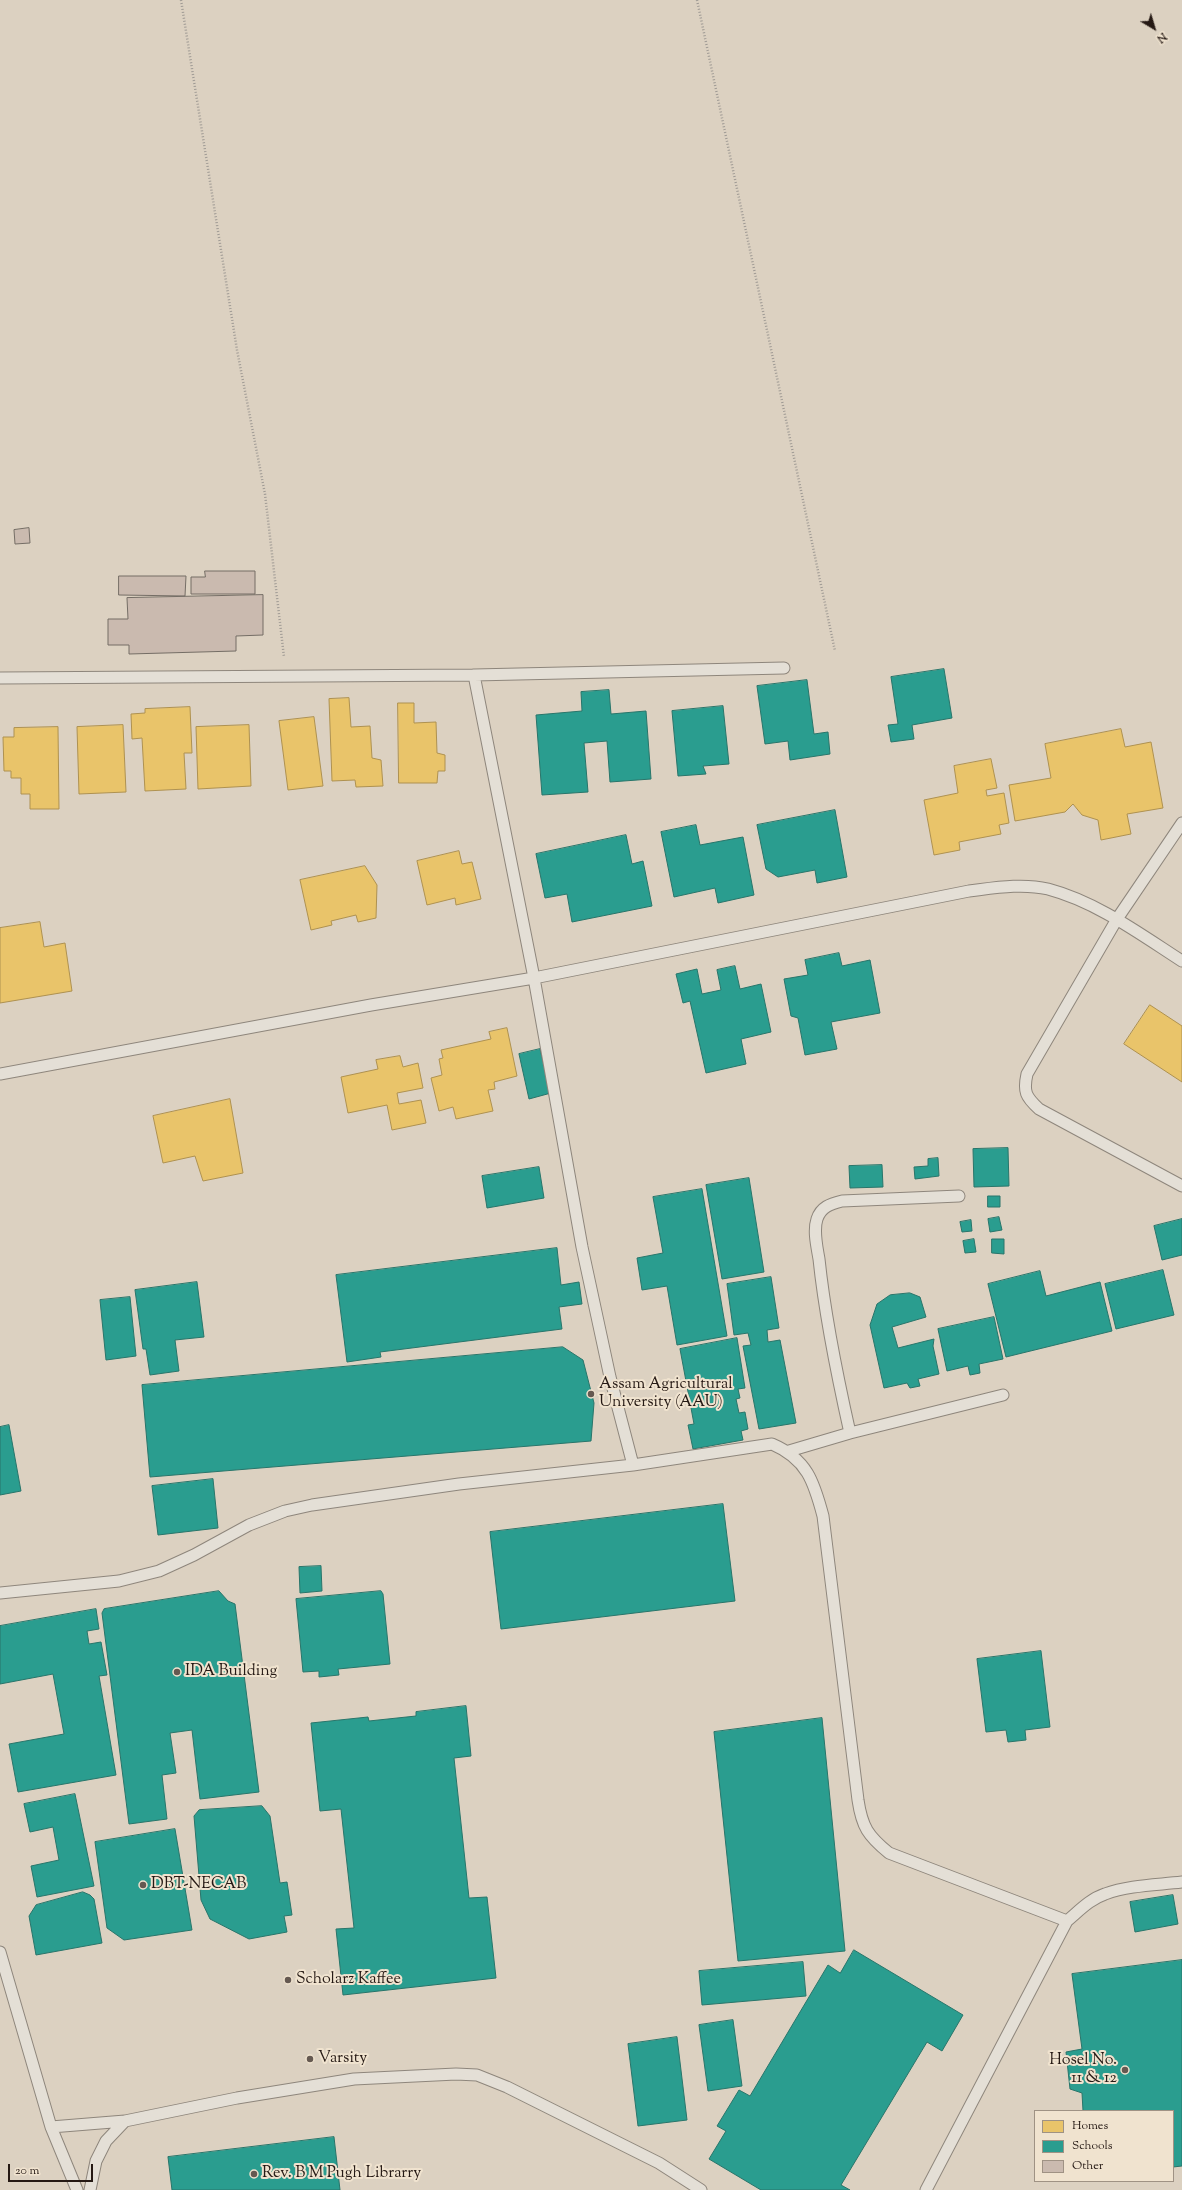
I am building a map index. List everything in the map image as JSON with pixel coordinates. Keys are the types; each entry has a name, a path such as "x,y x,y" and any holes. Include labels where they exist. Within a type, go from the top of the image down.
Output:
{"lane":[{"path":"0,678 474,675 784,668"},
{"path":"474,675 534,978 582,1247 610,1377 633,1465"},
{"path":"1182,823 1117,920 1027,1074 1024,1088 1028,1099 1039,1109 1182,1186"},
{"path":"0,1074 394,1001 534,978 913,901 969,891 1014,886 1047,889 1080,901 1117,920 1182,961"},
{"path":"850,1433 840,1389 821,1277 816,1237 816,1221 820,1211 829,1204 842,1201 959,1196"},
{"path":"788,1451 850,1433 1003,1395"},
{"path":"0,1593 119,1581 159,1570 194,1555 249,1525 285,1511 312,1505 459,1484 633,1465 772,1444 788,1451 804,1466 815,1485 823,1516 858,1800 861,1818 866,1830 875,1842 889,1853 1067,1921"},
{"path":"926,2190 1067,1921 1085,1905 1105,1894 1130,1888 1182,1882"},
{"path":"0,1952 51,2127 77,2190"},
{"path":"51,2127 126,2121 237,2098 354,2079 456,2074 477,2075 507,2087 659,2163 701,2190"},
{"path":"90,2190 96,2160 106,2141 126,2121"}],"path":[{"path":"181,0 237,350 265,494 286,676"},
{"path":"697,0 835,651"}],"building: Homes":[{"path":"349,698 351,727 370,726 372,758 381,760 383,786 356,787 355,780 332,781 329,699"},
{"path":"398,703 414,703 414,723 436,722 437,753 445,755 445,771 438,771 437,783 399,783"},
{"path":"190,707 192,753 184,753 186,789 145,791 142,738 132,739 131,714 145,713 145,709"},
{"path":"314,717 323,786 288,790 279,721"},
{"path":"123,725 126,792 79,794 77,727"},
{"path":"249,725 251,786 198,789 196,727"},
{"path":"58,727 59,809 30,809 30,794 21,794 21,778 11,778 11,771 4,771 3,737 14,737 14,728"},
{"path":"1121,729 1125,747 1151,742 1163,808 1127,814 1131,834 1101,840 1098,820 1082,815 1073,804 1065,812 1015,821 1009,785 1051,778 1045,744"},
{"path":"991,759 997,788 986,790 987,796 1004,793 1009,823 999,825 1001,834 959,842 960,850 934,855 924,800 958,793 954,766"},
{"path":"459,851 462,864 472,862 481,899 456,905 455,898 427,905 417,861"},
{"path":"365,866 377,885 376,918 358,922 356,915 331,921 332,925 311,930 300,880"},
{"path":"40,922 44,947 65,943 72,991 0,1003 0,928"},
{"path":"1150,1005 1182,1026 1182,1082 1124,1044"},
{"path":"507,1028 517,1076 494,1082 495,1089 488,1090 493,1111 456,1119 453,1107 439,1111 431,1078 442,1075 439,1059 443,1058 441,1050 491,1039 489,1032"},
{"path":"400,1056 403,1067 418,1063 423,1088 397,1093 399,1104 421,1100 426,1123 392,1130 387,1105 348,1113 341,1077 378,1069 376,1060"},
{"path":"230,1099 243,1173 203,1181 195,1156 163,1163 153,1116"}],"building: Schools":[{"path":"944,669 952,718 912,725 914,739 891,742 888,725 898,724 891,677"},
{"path":"807,680 814,734 828,732 830,754 790,760 788,741 765,744 757,686"},
{"path":"609,690 611,714 646,711 651,779 610,782 607,741 584,743 588,792 542,795 536,715 582,711 581,692"},
{"path":"723,706 729,764 703,766 706,774 678,776 672,711"},
{"path":"835,810 847,877 817,883 815,870 778,877 766,869 757,825"},
{"path":"696,825 700,845 743,837 754,895 718,903 715,888 674,897 661,832"},
{"path":"626,835 632,864 643,861 652,906 572,922 567,894 545,898 536,854"},
{"path":"839,953 842,966 870,960 880,1013 831,1022 837,1049 805,1055 798,1018 791,1016 784,979 808,975 805,960"},
{"path":"735,966 740,989 761,984 771,1032 741,1039 746,1064 706,1073 690,1001 683,1003 676,974 697,969 702,994 721,990 717,970"},
{"path":"540,1049 551,1093 529,1099 519,1054"},
{"path":"1008,1148 1009,1186 974,1187 973,1149"},
{"path":"938,1158 939,1176 915,1179 914,1167 928,1166 928,1159"},
{"path":"882,1165 883,1187 850,1188 849,1166"},
{"path":"539,1167 544,1198 487,1208 482,1176"},
{"path":"749,1178 764,1272 722,1279 706,1185"},
{"path":"702,1189 727,1336 677,1345 667,1286 642,1290 637,1258 663,1253 653,1197"},
{"path":"988,1196 1000,1196 1000,1207 988,1207"},
{"path":"999,1217 1002,1230 990,1232 988,1219"},
{"path":"1182,1219 1182,1255 1162,1260 1154,1226"},
{"path":"971,1220 972,1231 962,1232 960,1222"},
{"path":"974,1239 976,1252 965,1253 963,1241"},
{"path":"992,1239 1004,1239 1004,1254 992,1253"},
{"path":"557,1248 561,1285 579,1282 582,1304 559,1307 562,1329 380,1352 381,1357 347,1362 336,1275"},
{"path":"1163,1270 1174,1315 1116,1329 1105,1284"},
{"path":"1040,1271 1046,1296 1100,1282 1112,1331 1006,1357 988,1284"},
{"path":"771,1277 779,1328 767,1330 768,1342 780,1340 796,1423 759,1429 743,1346 751,1345 748,1333 734,1335 727,1284"},
{"path":"197,1282 204,1337 175,1340 179,1371 150,1375 146,1349 143,1349 135,1290"},
{"path":"910,1293 920,1297 926,1317 892,1327 898,1348 934,1339 933,1346 939,1374 918,1379 920,1386 910,1388 907,1383 884,1388 870,1325 877,1304 890,1295"},
{"path":"130,1297 136,1356 106,1360 100,1300"},
{"path":"994,1317 1003,1359 979,1364 980,1373 970,1375 968,1366 947,1371 938,1329"},
{"path":"737,1338 745,1388 738,1389 740,1398 736,1399 739,1413 745,1412 748,1429 741,1431 743,1440 693,1449 688,1425 694,1424 680,1349"},
{"path":"563,1347 583,1360 594,1403 591,1441 150,1477 142,1385"},
{"path":"9,1425 21,1491 0,1495 0,1427"},
{"path":"213,1479 218,1528 158,1535 152,1486"},
{"path":"723,1504 735,1601 501,1629 490,1532"},
{"path":"321,1566 322,1591 300,1593 299,1567"},
{"name":"IDA Building","path":"219,1591 228,1601 235,1604 259,1792 200,1799 192,1730 170,1733 176,1773 162,1775 167,1819 129,1824 102,1613 104,1609"},
{"path":"381,1591 383,1594 390,1664 338,1669 339,1675 319,1677 319,1671 303,1672 296,1599"},
{"path":"96,1609 99,1629 87,1631 89,1644 101,1642 107,1675 99,1676 116,1775 18,1792 9,1744 64,1734 53,1674 0,1684 0,1626"},
{"path":"1041,1651 1050,1727 1025,1730 1026,1740 1008,1742 1006,1730 986,1732 977,1659"},
{"path":"466,1706 471,1756 454,1758 469,1898 487,1897 496,1978 343,1995 336,1929 354,1928 341,1809 320,1811 311,1723 368,1717 369,1721 416,1716 416,1712"},
{"path":"822,1718 845,1951 738,1961 714,1732"},
{"path":"75,1794 94,1886 37,1897 31,1866 59,1860 53,1827 30,1832 24,1804"},
{"path":"262,1806 270,1816 280,1883 287,1882 292,1915 284,1916 287,1932 249,1939 210,1919 201,1900 194,1816 199,1810"},
{"name":"DBT-NECAB","path":"175,1829 192,1930 124,1940 107,1928 95,1842"},
{"path":"83,1892 90,1895 94,1899 102,1943 36,1955 29,1916 36,1905"},
{"path":"1173,1895 1178,1924 1135,1932 1130,1902"},
{"path":"854,1950 963,2015 942,2051 927,2042 841,2185 850,2190 761,2190 709,2159 726,2131 717,2126 739,2090 750,2096 828,1965 840,1973"},
{"name":"Hosel No. 11 & 12","path":"1182,1960 1182,2166 1174,2167 1174,2110 1083,2110 1082,2093 1070,2089 1066,2052 1082,2049 1072,1974"},
{"path":"803,1962 806,1996 702,2005 699,1971"},
{"path":"733,2020 742,2086 708,2091 699,2025"},
{"path":"677,2037 687,2120 638,2126 628,2044"},
{"name":"Rev. B M Pugh Librarry","path":"334,2137 340,2190 172,2190 168,2157"}],"building: Other":[{"path":"29,528 30,543 15,544 14,530"},
{"path":"205,571 255,571 255,594 191,594 191,577 205,577"},
{"path":"119,576 186,576 185,596 119,595"},
{"path":"263,595 263,635 236,636 236,651 129,654 129,645 108,645 108,619 128,619 127,598"}],"place":[{"name":"Assam Agricultural University (AAU)","path":"591,1394"},
{"name":"IDA Building","path":"177,1672"},
{"name":"DBT-NECAB","path":"143,1885"},
{"name":"Scholarz Kaffee","path":"288,1980"},
{"name":"Varsity","path":"310,2059"},
{"name":"Hosel No. 11 & 12","path":"1125,2070"},
{"name":"Rev. B M Pugh Librarry","path":"254,2174"}]}
